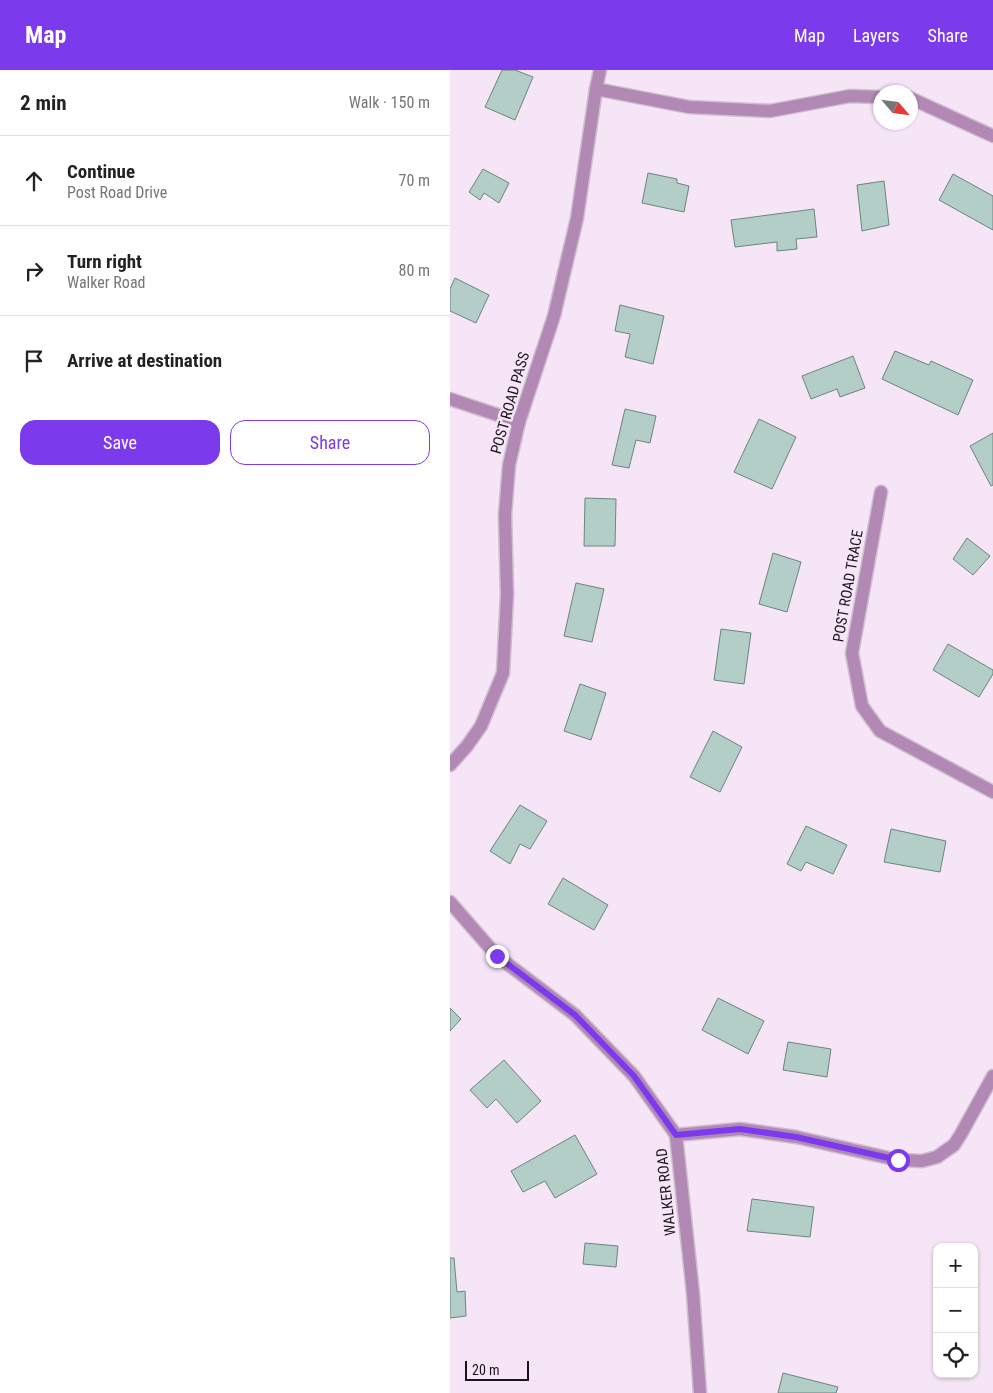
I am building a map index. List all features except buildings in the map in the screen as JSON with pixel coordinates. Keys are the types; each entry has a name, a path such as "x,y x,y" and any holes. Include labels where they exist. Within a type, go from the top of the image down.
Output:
{"street":[{"name":"POST ROAD PASS","path":"450,766 481,726 504,673 507,595 505,515 510,465 519,422 554,316 577,218 600,70"},
{"path":"596,89 689,107 770,111 850,96 873,97"},
{"path":"918,102 993,136"},
{"path":"450,399 519,422"},
{"name":"POST ROAD TRACE","path":"881,492 852,653 862,706 880,731 993,792"},
{"name":"WALKER ROAD","path":"450,902 497,956 575,1015 621,1062 634,1076 676,1135 700,1393"},
{"path":"676,1135 740,1129 796,1137 898,1160 922,1161 937,1157 954,1145 993,1076"}],"route":[{"path":"497,956 575,1015 634,1076 676,1135 740,1129 796,1137 898,1160"}]}
